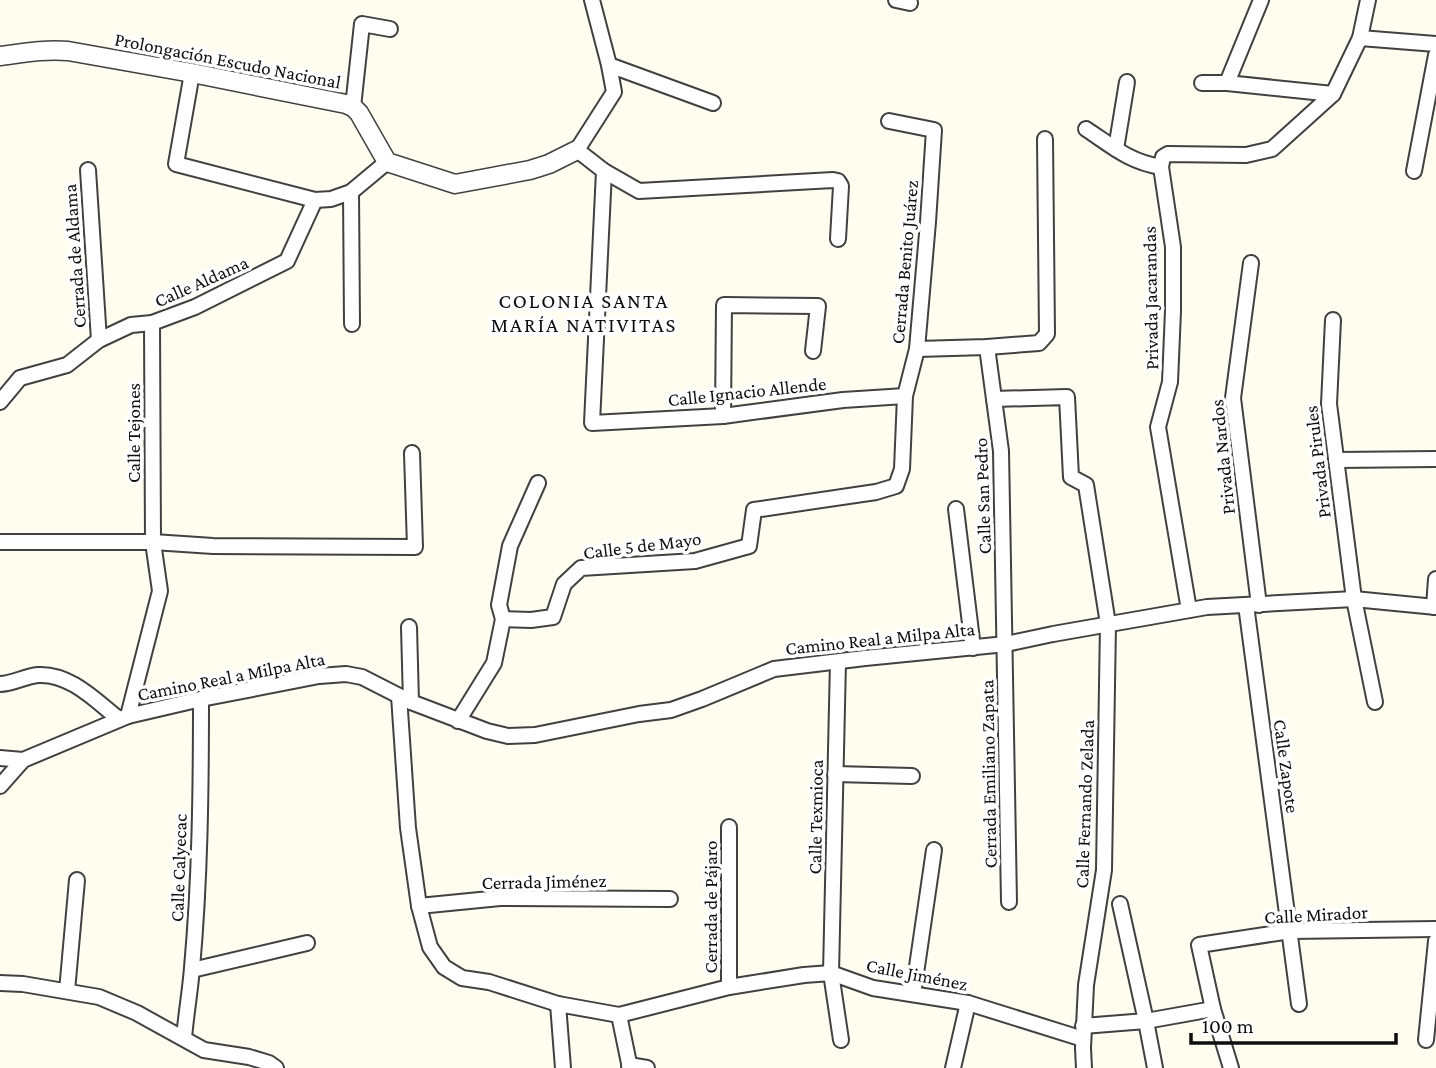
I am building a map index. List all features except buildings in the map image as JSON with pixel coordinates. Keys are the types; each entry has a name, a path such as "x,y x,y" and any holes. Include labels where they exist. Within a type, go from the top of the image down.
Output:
{"street":[{"path":"192,73 176,164 314,200 331,200 351,192 387,162 455,184 530,170 577,150 614,92 592,0"},
{"path":"1227,83 1261,0"},
{"path":"1086,129 1133,160 1161,167 1164,155 1168,154 1246,155 1272,149 1333,94 1360,38 1368,0"},
{"path":"353,107 362,24 390,29"},
{"path":"1360,38 1436,44"},
{"name":"Prolongación Escudo Nacional","path":"0,56 53,49 346,104 359,113 387,162"},
{"path":"1415,171 1436,55"},
{"path":"609,65 713,103"},
{"path":"1116,149 1127,82"},
{"path":"1202,83 1333,94"},
{"name":"Cerrada Benito Juárez","path":"889,121 934,130 929,222 917,349 905,396"},
{"path":"917,349 1039,343 1047,334 1045,139"},
{"path":"577,150 604,171 639,191 838,181 841,186 838,239"},
{"name":"Privada Jacarandas","path":"1161,167 1173,247 1173,311 1170,382 1158,427 1189,610"},
{"name":"Cerrada de Aldama","path":"88,170 99,340"},
{"name":"Calle Ignacio Allende","path":"604,171 592,423 723,416 843,400 905,396"},
{"path":"351,192 352,324"},
{"name":"Calle Aldama","path":"0,402 20,378 67,365 99,340 131,326 152,323 195,307 287,261 314,200"},
{"name":"Privada Nardos","path":"1251,263 1233,398 1252,605"},
{"path":"723,416 724,305 818,306 813,351"},
{"name":"Privada Pirules","path":"1333,320 1329,404 1335,460 1354,599 1375,702"},
{"name":"Calle Tejones","path":"123,718 160,591 153,542 152,323"},
{"name":"Calle San Pedro","path":"987,347 1001,451 1006,645"},
{"name":"Calle 5 de Mayo","path":"503,619 531,620 553,617 564,584 581,568 695,561 749,546 754,510 876,492 896,486 902,469 905,396"},
{"name":"Calle Fernando Zelada","path":"994,399 1067,397 1071,477 1086,485 1108,624 1104,870 1086,985 1084,1068"},
{"path":"0,542 415,547 412,453"},
{"path":"1335,460 1436,459"},
{"path":"458,721 494,663 503,619 499,605 510,546 538,483"},
{"path":"956,509 973,648"},
{"path":"1435,607 1436,579"},
{"name":"Camino Real a Milpa Alta","path":"23,760 123,718 201,699 319,676 346,674 362,677 405,699 487,731 508,736 535,735 671,710 774,669 1006,645 1053,634 1208,607 1354,599 1435,607"},
{"name":"Calle Zapote","path":"1252,605 1299,1004"},
{"path":"409,627 405,699 408,828 419,906 430,947 443,967 462,978 489,982 558,1004 619,1016 629,1067 647,1068"},
{"name":"Cerrada Emiliano Zapata","path":"1006,645 1009,902"},
{"name":"Calle Texmioca","path":"838,662 831,974 841,1040"},
{"path":"0,684 35,675 52,676 77,686 123,718"},
{"name":"Calle Calyecac","path":"184,1038 192,970 201,780 201,699"},
{"path":"0,758 23,760"},
{"path":"0,786 23,760"},
{"path":"835,775 912,776"},
{"name":"Cerrada de Pájaro","path":"729,827 729,987"},
{"path":"913,994 933,850"},
{"path":"67,991 76,880"},
{"name":"Cerrada Jiménez","path":"419,906 500,898 670,898"},
{"path":"1120,904 1155,1068"},
{"name":"Calle Mirador","path":"1213,1009 1199,945 1290,931 1436,929"},
{"path":"1426,1040 1436,941"},
{"path":"192,970 307,943"},
{"name":"Calle Jiménez","path":"619,1016 729,987 804,975 831,974 873,988 968,1003 1083,1032 1213,1009"},
{"path":"0,983 99,997 137,1013 204,1050 249,1057 276,1068"},
{"path":"953,1068 968,1003"},
{"path":"558,1004 563,1068"},
{"path":"1213,1009 1231,1068"}],"district":[{"name":"COLONIA SANTA MARÍA NATIVITAS","path":"584,313"}]}
